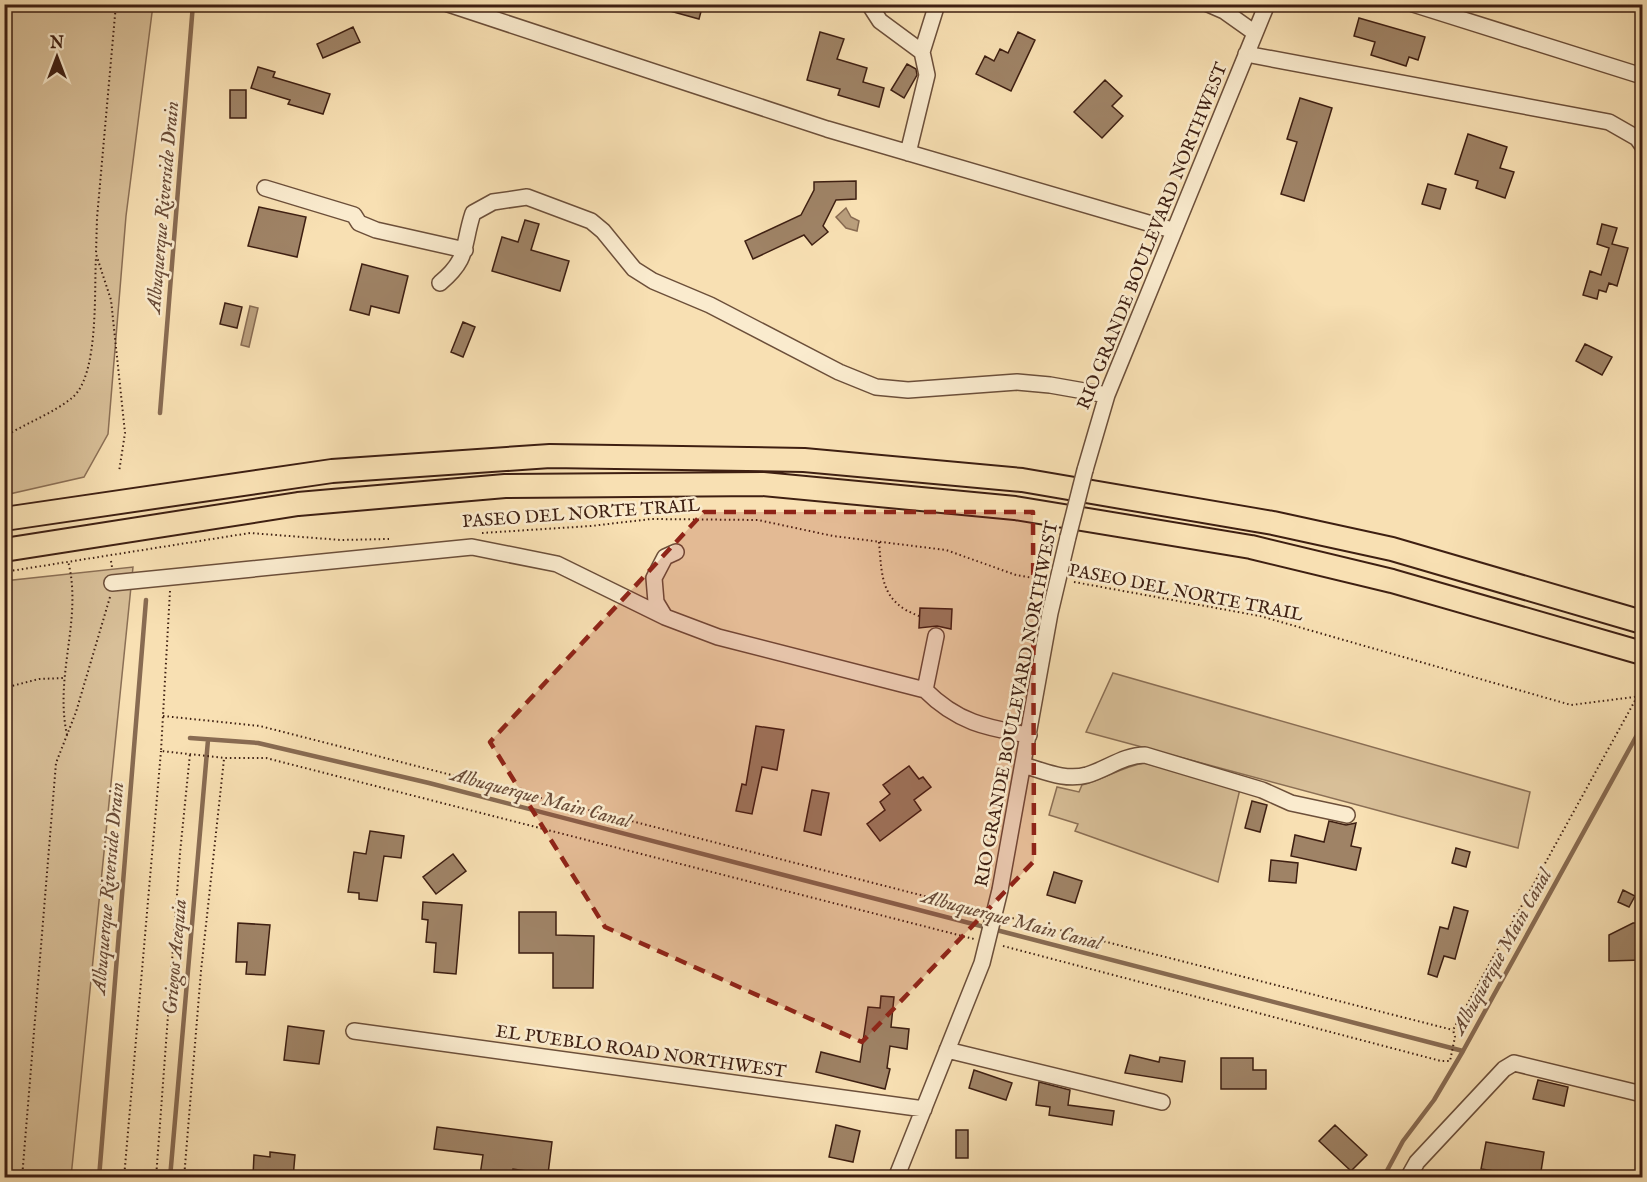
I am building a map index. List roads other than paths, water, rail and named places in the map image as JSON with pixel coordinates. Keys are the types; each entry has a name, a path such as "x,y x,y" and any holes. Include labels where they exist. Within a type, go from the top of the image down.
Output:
{"highway":[{"path":"4,519 332,471 550,456 804,460 1022,480 1262,520 1392,549 1642,622"},
{"path":"4,550 310,503 505,486 763,484 1015,508 1166,530 1251,547 1392,581 1642,653"}],"street":[{"path":"448,4 908,153 1172,230"},
{"path":"868,4 880,21 922,52"},
{"path":"908,153 927,75 922,52 937,4"},
{"path":"1208,4 1224,11 1255,33"},
{"name":"RIO GRANDE BOULEVARD NORTHWEST","path":"896,1178 982,963 1029,735 1057,580 1084,470 1107,395 1172,230 1267,4"},
{"path":"1413,4 1642,76"},
{"path":"1246,54 1609,122 1637,138 1642,145"},
{"path":"265,188 341,209 354,214 359,224 376,230 465,250"},
{"path":"440,284 456,270 465,250 472,213 493,202 526,197 591,222 603,231 634,269 653,281 710,305 838,372 876,387 908,390 1017,382 1107,395"},
{"path":"112,583 472,547 557,564 665,617 718,637 925,690 939,704 983,728 1029,735"},
{"path":"665,617 656,602 654,578 665,557 676,552"},
{"path":"925,690 936,636"},
{"path":"1023,765 1056,775 1076,777 1126,759 1145,755 1262,790 1292,802 1347,815"},
{"name":"EL PUEBLO ROAD NORTHWEST","path":"354,1031 924,1109"},
{"path":"947,1050 1162,1102"},
{"path":"1408,1178 1417,1162 1504,1069 1514,1063 1642,1094"}],"waterway":[{"name":"Albuquerque Riverside Drain","path":"160,413 193,4"},
{"name":"Albuquerque Riverside Drain","path":"99,1178 146,600"},
{"name":"Albuquerque Main Canal","path":"1383,1178 1403,1141 1434,1100 1463,1051 1642,726"},
{"name":"Albuquerque Main Canal","path":"190,738 258,743 429,783 1463,1051"},
{"name":"Griegos Acequia","path":"170,1178 208,740"}]}
